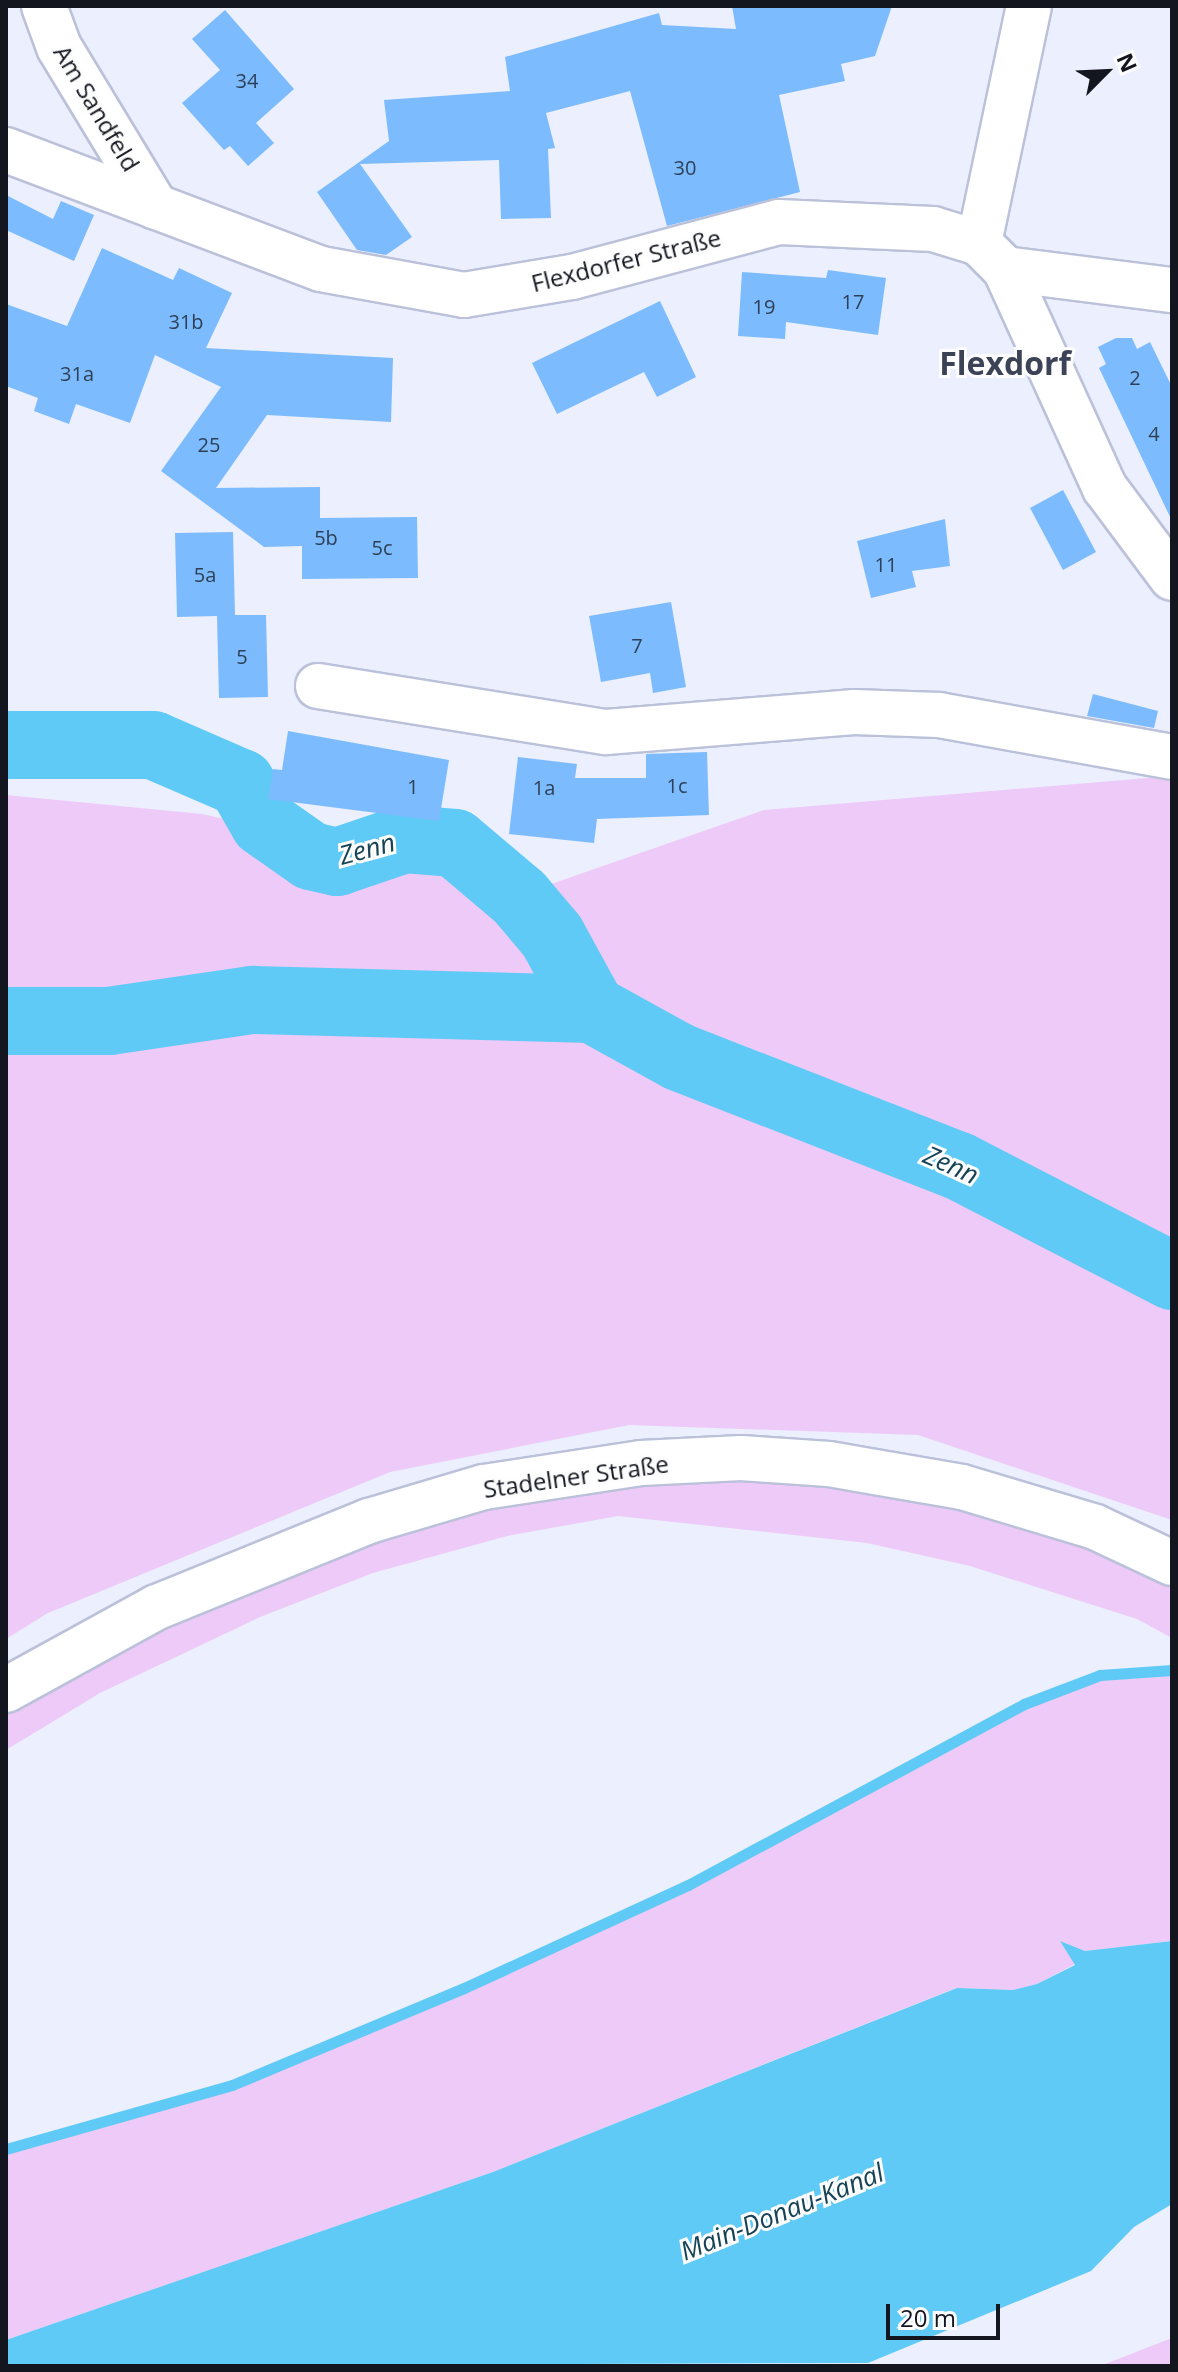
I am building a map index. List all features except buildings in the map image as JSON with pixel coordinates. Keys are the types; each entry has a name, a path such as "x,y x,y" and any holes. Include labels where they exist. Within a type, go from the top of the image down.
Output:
{"street":[{"name":"Am Sandfeld","path":"44,6 59,47 156,207"},
{"path":"1029,6 992,256 1105,488 1172,578"},
{"name":"Flexdorfer Straße","path":"6,150 321,269 464,295 572,277 779,222 933,229 992,256 1172,290"},
{"path":"318,686 606,732 854,712 939,715 1172,757"},
{"name":"Stadelner Straße","path":"6,1690 157,1607 369,1521 484,1487 641,1463 741,1458 829,1464 962,1487 1095,1527 1172,1563"}],"shaded area":[{"path":"1172,776 1172,1520 918,1435 629,1425 390,1472 48,1613 6,1639 6,795 202,814 534,890 764,810"},
{"path":"829,1464 1172,1563 1172,1638 1137,1619 970,1566 867,1543 618,1516 507,1536 373,1573 260,1617 100,1693 6,1750 6,1690 484,1487"},
{"path":"1172,1665 1172,1941 1085,1951 1060,1941 1075,1964 1037,1984 1013,1990 956,1988 493,2172 6,2340 6,2149 232,2085 464,1988 688,1885 1024,1704 1100,1675"},
{"path":"1172,2338 1172,2366 1100,2366"}],"water":[{"name":"Main-Donau-Kanal","path":"1060,1941 1085,1951 1172,1941 1172,2204 1134,2227 1091,2271 868,2363 6,2366 6,2340 493,2172 957,1988 1013,1990 1037,1984 1075,1965"}],"waterway":[{"name":"Zenn","path":"6,745 153,745 241,783 264,823 311,856 337,862 405,839 455,843 519,897 552,936 592,1009"},
{"name":"Zenn","path":"6,1021 109,1021 252,1000 592,1009 679,1057 959,1166 1172,1276"},
{"path":"6,2149 232,2085 464,1988 688,1885 1024,1704 1100,1675 1172,1670"}],"district":[{"name":"Flexdorf","path":"1005,363"}]}
